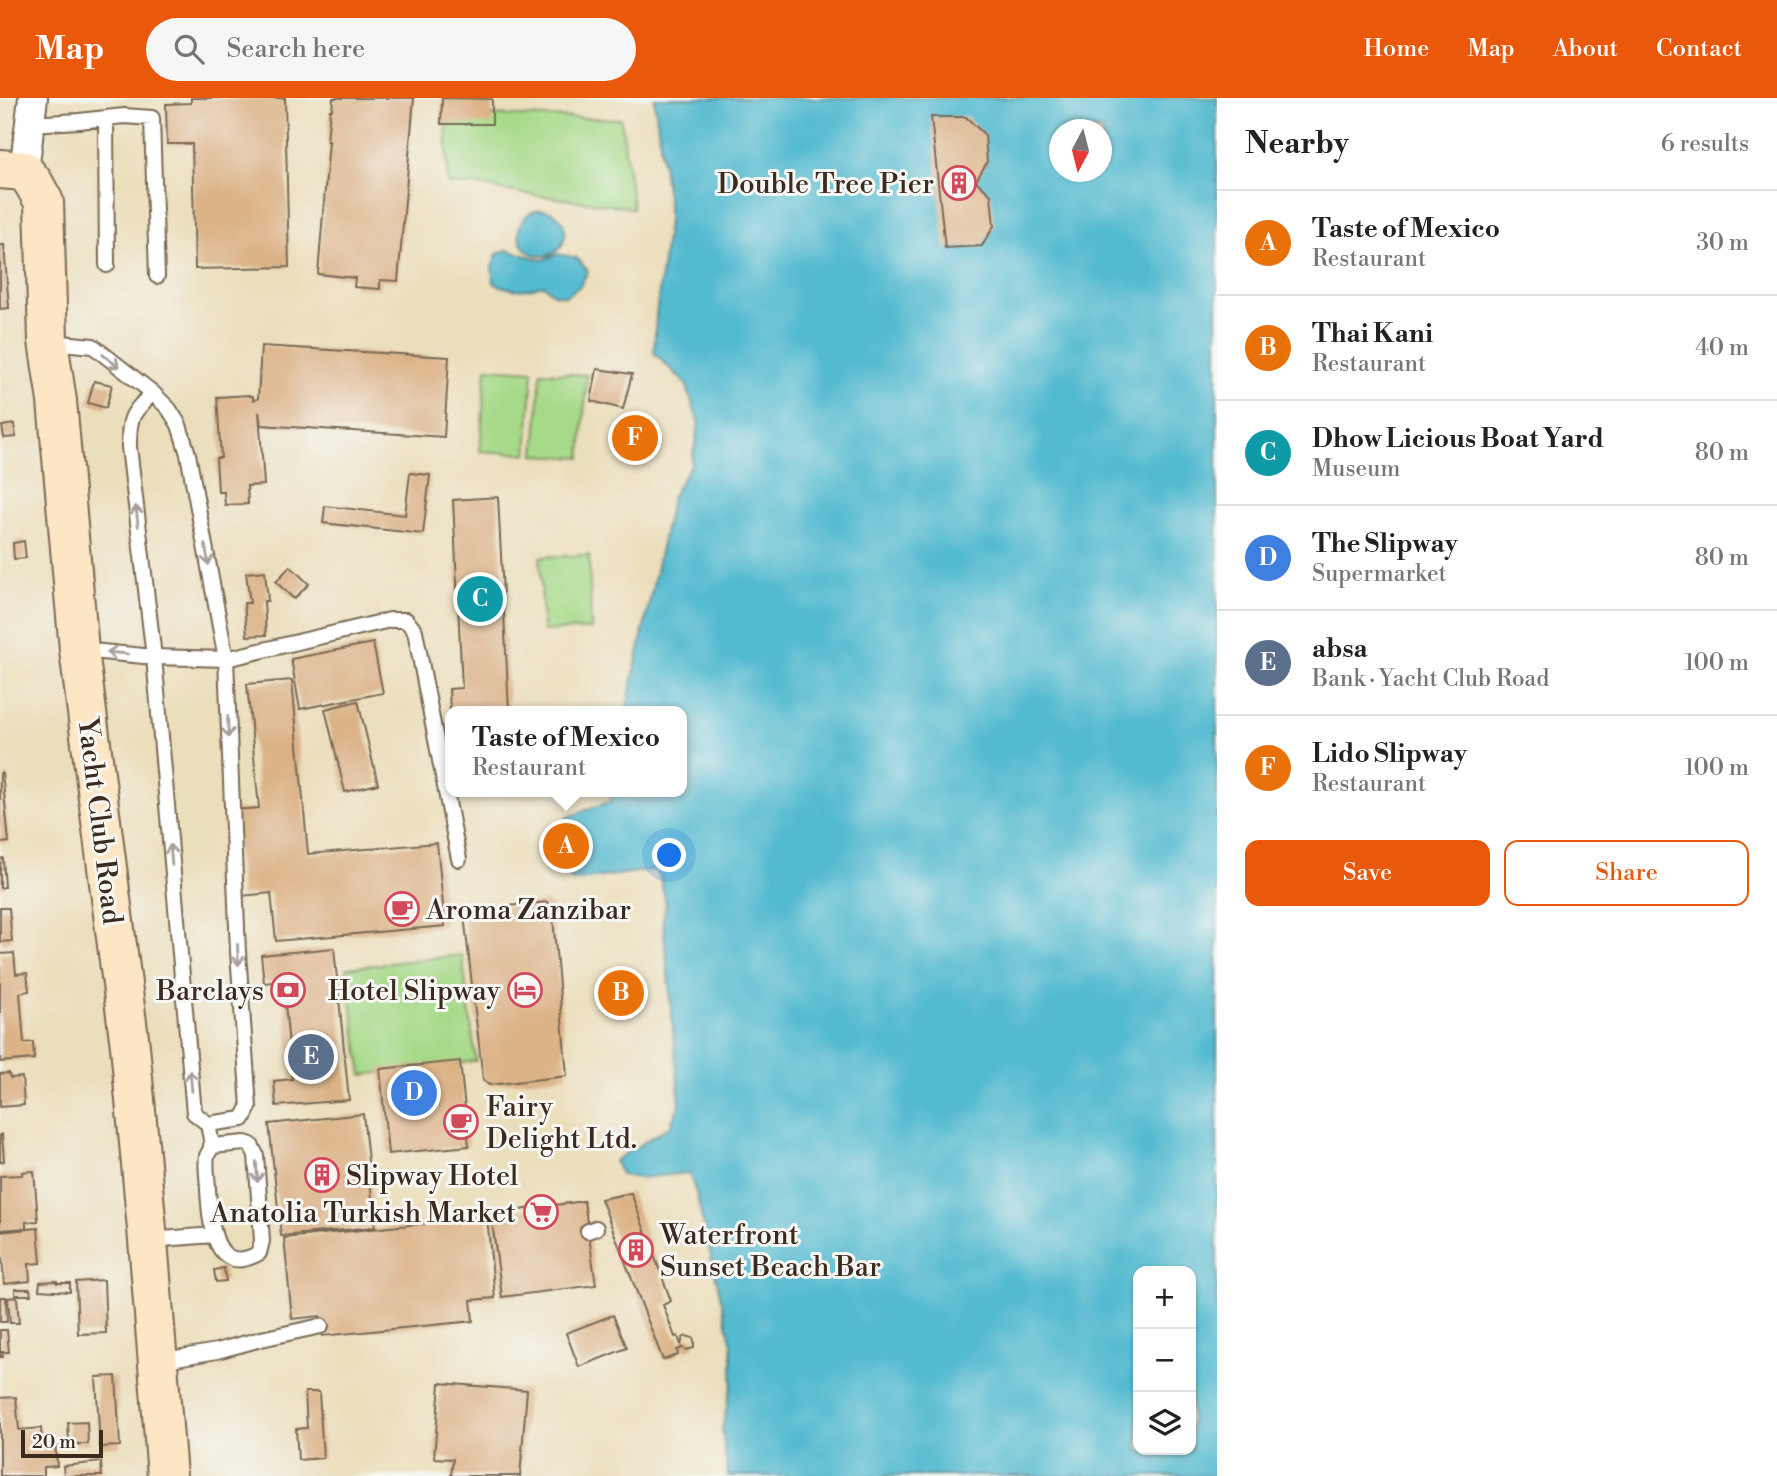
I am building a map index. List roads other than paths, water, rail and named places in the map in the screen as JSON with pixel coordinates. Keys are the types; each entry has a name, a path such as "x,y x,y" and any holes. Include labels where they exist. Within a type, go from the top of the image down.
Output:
{"street":[{"path":"12,170 32,111"},
{"name":"Yacht Club Road","path":"12,170 33,182 44,202 48,341 57,401 79,650 130,1046 167,1476"}],"lane":[{"path":"32,111 79,121 124,116 152,118 157,276"},
{"path":"106,118 107,265"},
{"path":"48,341 93,346 153,393 169,409 179,425 188,454 226,659 238,952 249,1107 243,1119 208,1124"},
{"path":"153,393 133,412 129,447 154,657 194,1113 208,1124 212,1146 206,1157 210,1214 218,1248 229,1258 247,1259 259,1253 262,1241 256,1155 251,1145 245,1143 212,1146"},
{"path":"79,650 154,657 226,659 390,620 406,620 415,631 445,786"},
{"path":"447,797 459,859"},
{"path":"148,1240 214,1235"},
{"path":"158,1361 217,1351 321,1326"}],"water":[{"path":"654,98 1217,98 1217,1476 728,1476 722,1429 732,1383 732,1345 689,1173 639,1178 622,1175 614,1161 670,1126 680,1104 663,920 666,903 659,874 652,870 573,881 560,865 558,856 560,833 567,817 611,801 611,797 687,797 687,706 627,706 672,496 691,464 699,424 686,384 654,353 668,204"},
{"path":"542,210 558,217 565,233 558,249 542,256 526,249 519,233 526,217"},
{"path":"507,250 542,260 558,254 577,258 588,271 580,286 566,296 553,294 544,285 524,289 508,288 494,283 492,267 497,254"}],"place":[{"name":"Double Tree Pier","path":"959,183"},
{"name":"Lido Slipway","path":"635,438"},
{"name":"Dhow Licious Boat Yard","path":"480,599"},
{"name":"Taste of Mexico","path":"566,846"},
{"name":"Aroma Zanzibar","path":"402,909"},
{"name":"Barclays","path":"288,990"},
{"name":"Hotel Slipway","path":"525,990"},
{"name":"Thai Kani","path":"621,993"},
{"name":"absa","path":"311,1057"},
{"name":"The Slipway","path":"414,1093"},
{"name":"Fairy Delight Ltd.","path":"461,1122"},
{"name":"Slipway Hotel","path":"322,1175"},
{"name":"Anatolia Turkish Market","path":"541,1212"},
{"name":"Waterfront Sunset Beach Bar","path":"636,1250"}]}
